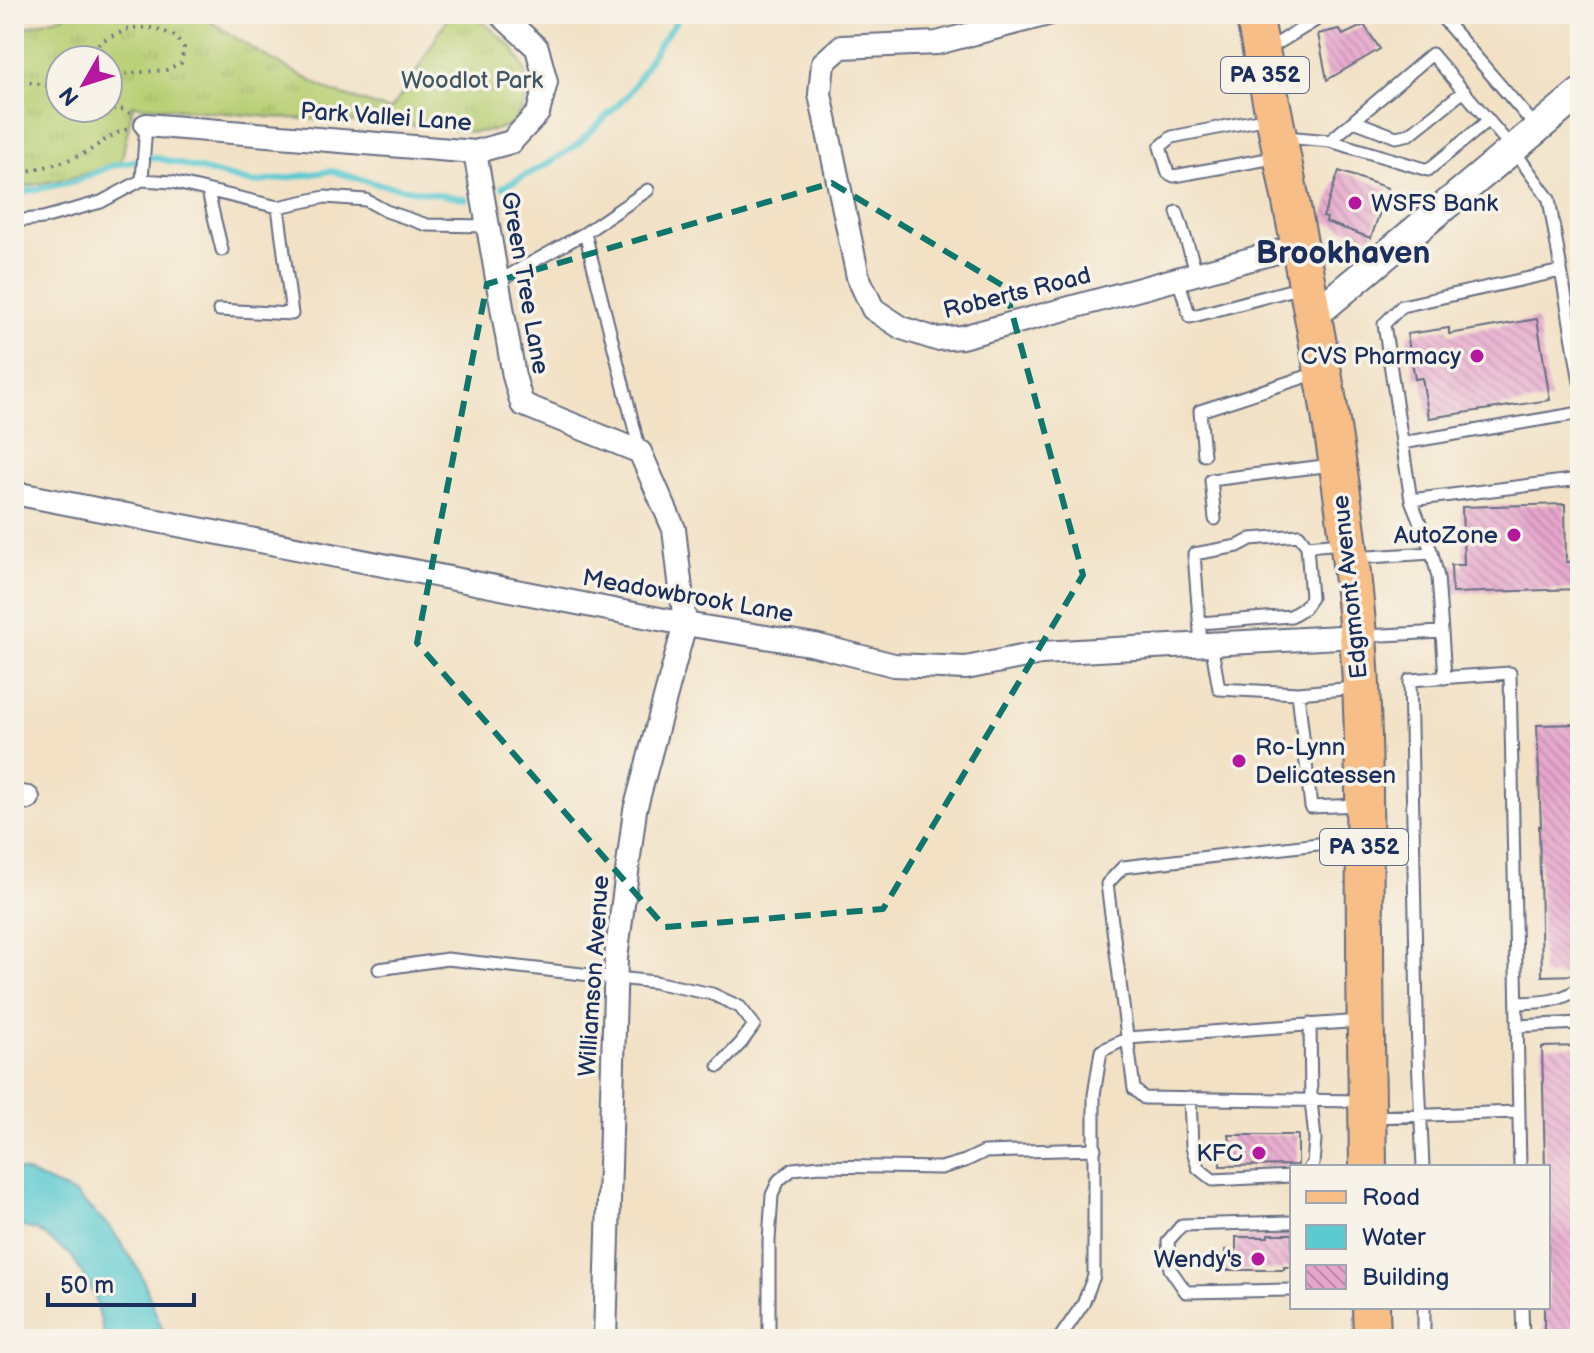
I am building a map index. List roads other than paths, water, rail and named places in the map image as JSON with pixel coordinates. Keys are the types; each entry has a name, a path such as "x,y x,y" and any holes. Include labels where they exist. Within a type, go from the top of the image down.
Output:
{"main road":[{"name":"Edgmont Avenue","path":"1254,14 1310,301 1337,464 1358,636 1364,822 1368,1165"},
{"path":"1371,1309 1372,1339"}],"street":[{"name":"Park Vallei Lane","path":"145,136 475,152 511,142 538,113 546,82 537,48 500,14"},
{"name":"Roberts Road","path":"1048,14 937,43 841,47 823,63 820,94 858,277 873,309 902,328 936,339 962,337 1299,246"},
{"path":"1310,301 1575,101"},
{"name":"Green Tree Lane","path":"475,152 514,376 522,404 640,452"},
{"path":"640,452 674,529 685,624"},
{"name":"Meadowbrook Lane","path":"14,493 685,624 815,645 894,665 966,668 1041,653 1204,637 1358,636"},
{"name":"Williamson Avenue","path":"605,1339 616,958 635,810 685,624"}],"lane":[{"path":"1261,53 1326,14"},
{"path":"1439,14 1537,128"},
{"path":"1330,141 1432,54 1512,148 1549,199 1580,382"},
{"path":"1354,121 1403,137 1464,91"},
{"path":"1277,137 1174,176 1168,173 1160,147 1172,137 1277,137 1330,141 1428,170 1489,120"},
{"path":"142,180 145,136"},
{"path":"14,221 43,218 101,202 142,180 172,182 278,207 325,197 366,200 386,211 427,225 487,226"},
{"path":"497,282 585,233 648,190"},
{"path":"208,192 222,250"},
{"path":"219,310 292,314 278,207"},
{"path":"1177,212 1190,317 1310,301"},
{"path":"585,233 640,452"},
{"path":"1445,678 1438,577 1411,500 1384,324 1402,306 1561,271"},
{"path":"1204,455 1200,411 1321,371"},
{"path":"1402,443 1580,413"},
{"path":"1215,519 1211,480 1337,464"},
{"path":"1411,500 1580,479"},
{"path":"1204,637 1291,616 1304,608 1311,598 1307,546 1299,535 1251,539 1238,546 1194,554 1204,637 1219,689 1298,693 1360,688"},
{"path":"1307,546 1432,553"},
{"path":"1358,636 1442,632"},
{"path":"1423,1165 1410,680 1510,673 1520,1165"},
{"path":"1298,693 1311,807 1364,822"},
{"path":"1364,822 1123,867 1107,884 1134,1089 1144,1098 1311,1100 1421,1116 1518,1112"},
{"path":"379,969 447,959 654,982 712,994 740,1007 754,1025 719,1066"},
{"path":"1517,1003 1564,998 1580,988"},
{"path":"1059,1339 1083,1304 1094,1276 1094,1095 1101,1051 1128,1038 1366,1021"},
{"path":"1517,1026 1580,1023"},
{"path":"1310,1024 1315,1139 1312,1165"},
{"path":"1190,1098 1192,1147 1198,1168 1213,1180 1290,1176"},
{"path":"769,1339 772,1195 779,1180 793,1169 820,1166 941,1168 984,1152 1095,1149"},
{"path":"1290,1222 1182,1225 1168,1241 1170,1269 1186,1292 1290,1290"},
{"path":"1424,1309 1424,1339"},
{"path":"1522,1309 1523,1339"}],"water":[{"path":"14,1169 75,1194 111,1228 140,1272 166,1339 105,1339 95,1297 72,1256 37,1230 14,1225"}],"waterway":[{"path":"503,187 577,145 628,95 682,14"},
{"path":"14,194 76,181 111,166 154,157 253,183 332,171 377,184 466,199"}],"place":[{"name":"WSFS Bank","path":"1355,203"},
{"name":"CVS Pharmacy","path":"1477,356"},
{"name":"AutoZone","path":"1514,535"},
{"name":"Ro-Lynn Delicatessen","path":"1239,761"},
{"name":"KFC","path":"1259,1153"},
{"name":"Wendy's","path":"1258,1259"}],"district":[{"name":"Brookhaven","path":"1343,253"}],"park label":[{"name":"Woodlot Park","path":"472,80"}]}
